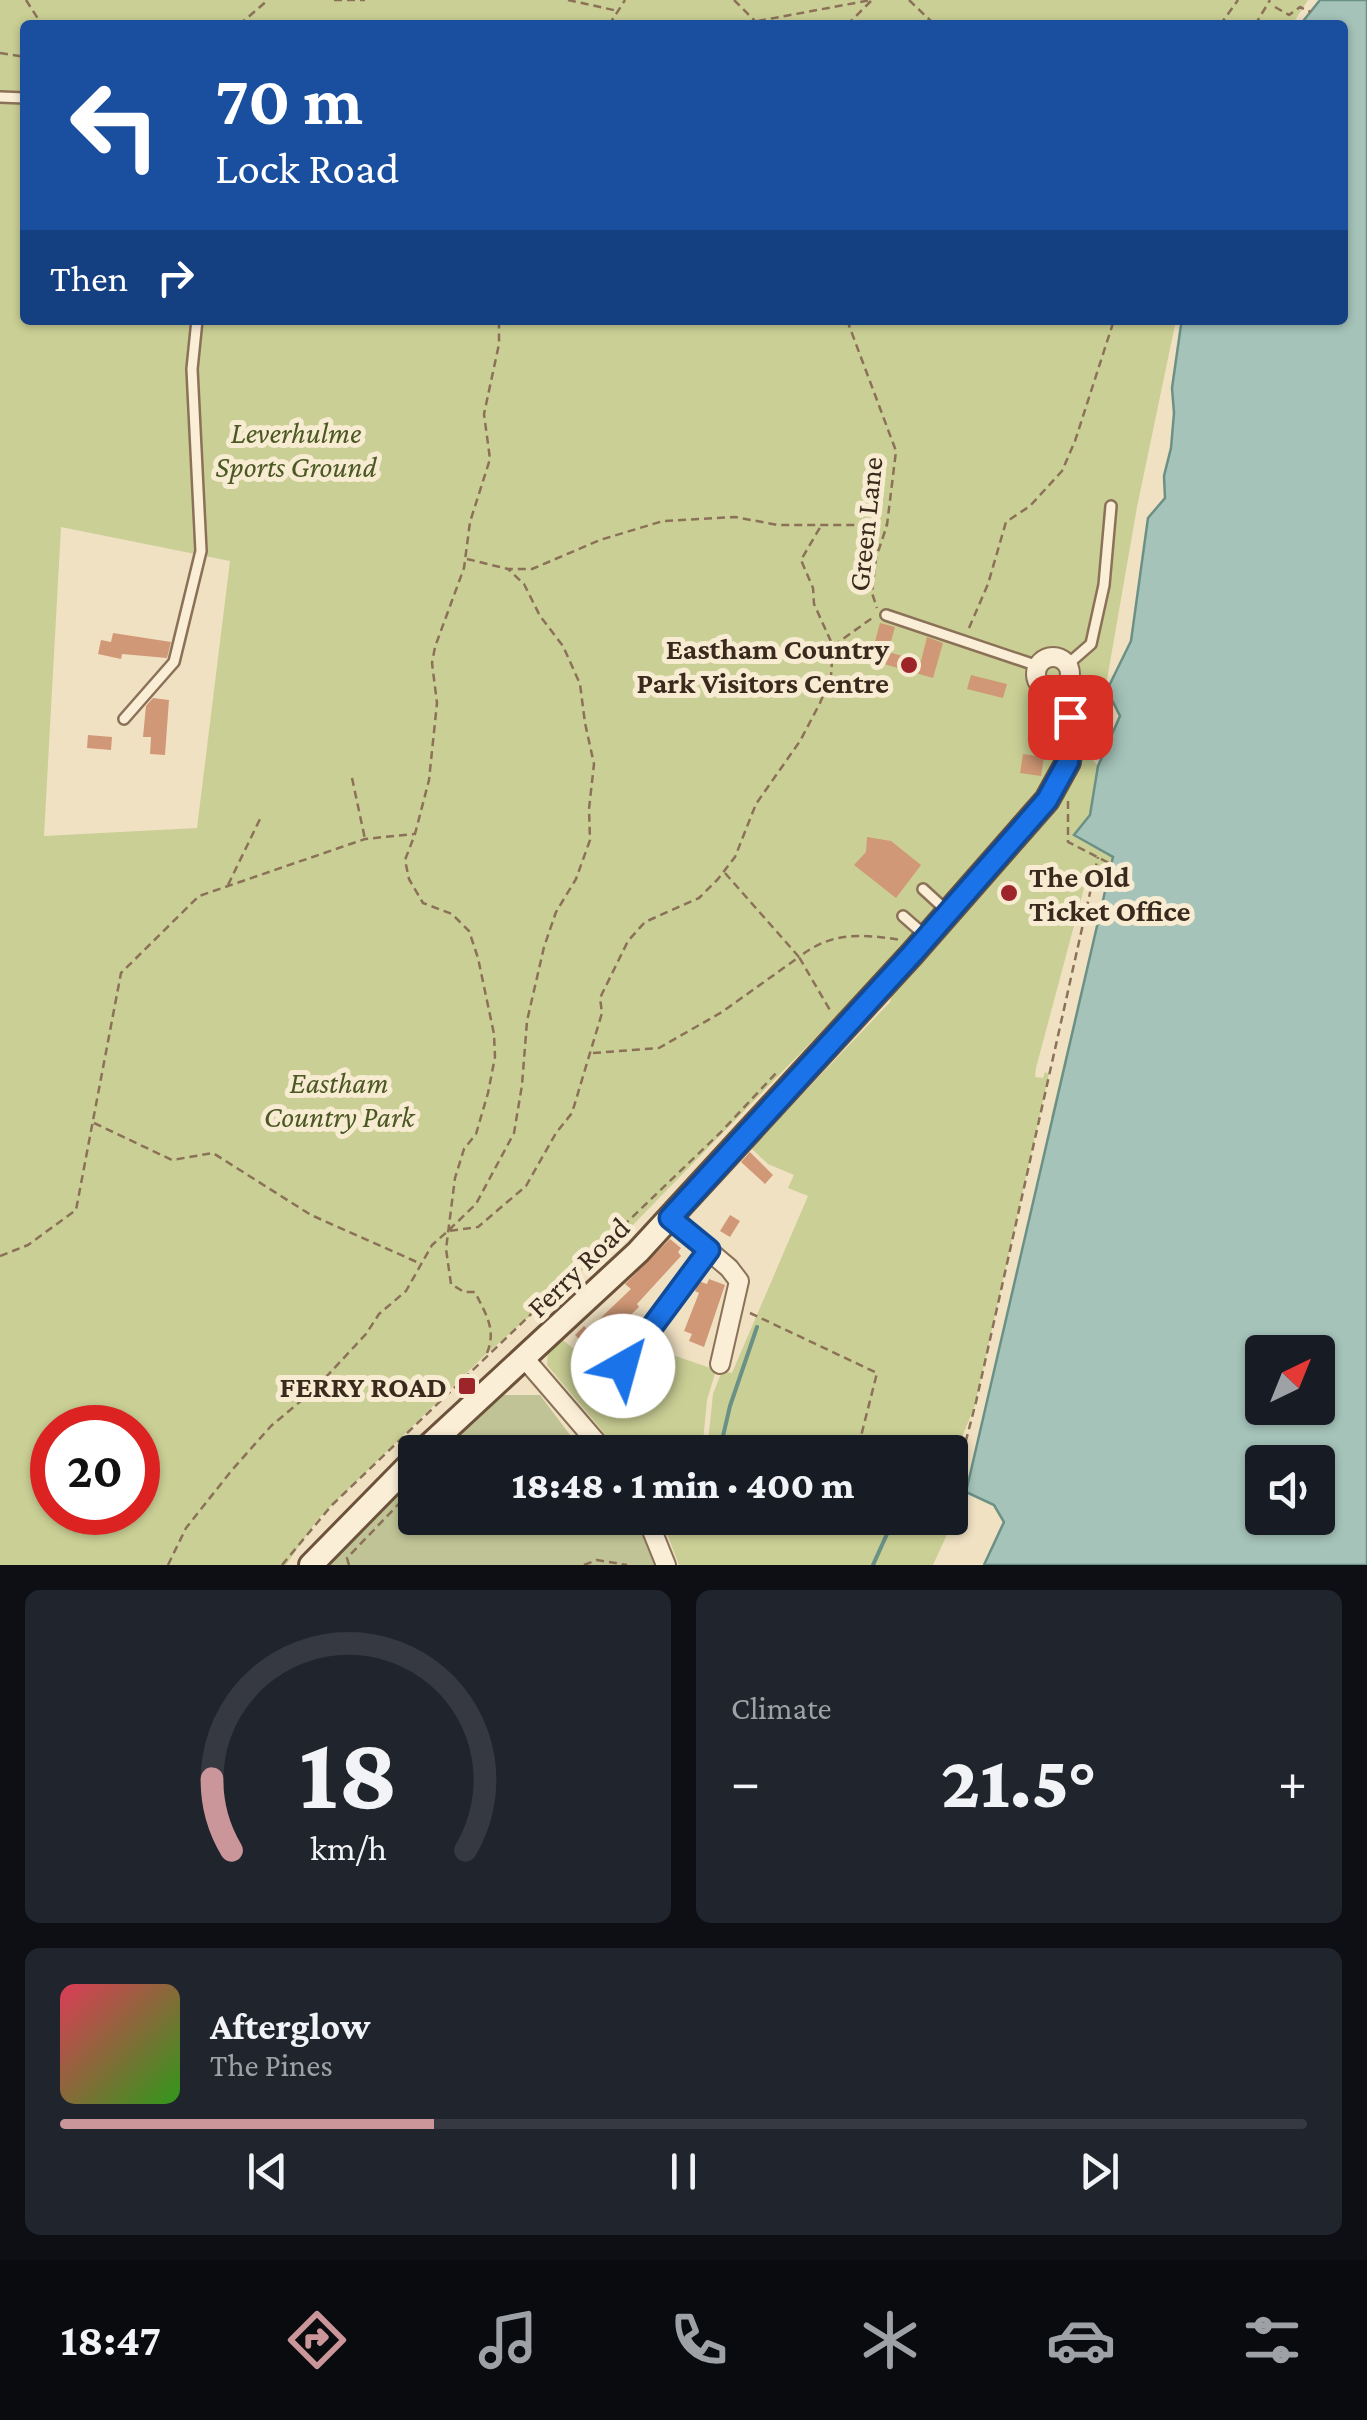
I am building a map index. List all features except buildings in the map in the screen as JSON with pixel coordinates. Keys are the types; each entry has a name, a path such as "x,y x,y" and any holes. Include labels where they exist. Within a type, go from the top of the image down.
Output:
{"street":[{"path":"1049,657 1060,658 1070,676 1060,689 1050,690 1041,686 1036,676 1038,666 1049,657"},
{"name":"Ferry Road","path":"441,1435 670,1218 1047,800 1068,762 1071,738 1070,717 1060,689"},
{"path":"670,1218 739,1281 720,1364"},
{"path":"525,1359 590,1435"},
{"path":"311,1565 398,1476"},
{"path":"654,1535 666,1565"}],"lane":[{"path":"124,718 174,662 201,551 192,369 197,325"},
{"path":"1067,665 1091,644 1104,585 1111,506"},
{"path":"886,615 1038,666"},
{"path":"923,889 949,912"},
{"path":"903,916 927,937"},
{"path":"623,1366 709,1250"}],"path":[{"path":"245,20 268,0"},
{"path":"334,0 364,0"},
{"path":"568,0 618,11"},
{"path":"612,20 625,0"},
{"path":"734,0 756,20"},
{"path":"854,0 871,0"},
{"path":"774,20 871,0"},
{"path":"852,20 871,0"},
{"path":"908,0 930,20"},
{"path":"1275,7 1289,15 1300,8 1311,12"},
{"path":"487,1353 492,1342 491,1322 475,1292 464,1292 452,1284 447,1264 458,1168 464,1149 476,1134 488,1093 495,1057 494,1034 469,931 452,914 423,904 409,880 404,860 416,834 429,780 436,702 432,663 466,558 470,522 490,459 484,414 499,344 499,325"},
{"name":"Green Lane","path":"849,325 896,451 887,525 876,558 872,593 878,610 886,615"},
{"path":"971,624 988,584 1006,522 1030,506 1062,471 1112,325"},
{"path":"466,558 508,569 532,568 600,540 663,521 735,517 778,525 887,525"},
{"path":"448,1230 478,1227 526,1186 572,1113 602,1013 600,998 628,941 645,922 700,898 724,872 735,857 756,804 800,741 831,676 833,646 814,604 801,560 822,524"},
{"path":"168,1565 186,1528 232,1470 271,1426 314,1390 366,1334 379,1314 406,1291 432,1245 476,1204 514,1133 527,1020 544,947 590,840 594,764 580,684 564,646 540,616 524,584 508,569"},
{"path":"833,646 875,616 886,615"},
{"path":"352,778 365,840"},
{"path":"1068,801 1068,842 1111,864"},
{"path":"226,886 260,819"},
{"path":"0,1256 28,1245 76,1210 121,974 199,896 365,840 416,834"},
{"path":"964,1435 1098,857"},
{"path":"724,872 798,957 832,1013"},
{"path":"590,1054 659,1048 722,1012 822,939 874,936 900,940 889,952"},
{"path":"282,1565 332,1505 720,1133 779,1070"},
{"path":"93,1122 172,1160 213,1153 311,1215 421,1264"},
{"path":"734,1305 877,1373 861,1435"},
{"path":"349,1565 347,1558 398,1506"},
{"path":"584,1565 597,1560 627,1565"}],"green space":[{"name":"Eastham Country Park","path":"0,0 1308,0 1295,20 20,20 20,325 1175,325 1137,507 1093,760 1098,766 1120,716 1107,690 1131,641 1148,518 1165,498 1164,476 1174,413 1172,388 1181,325 1285,325 1056,1140 1051,1117 1113,857 1105,883 1087,877 1036,1068 1035,1077 1049,1074 975,1405 963,1435 709,1435 713,1394 722,1371 732,1373 808,1196 788,1188 794,1175 768,1164 751,1148 890,1002 905,946 626,1232 484,1356 404,1435 398,1435 398,1440 317,1520 286,1565 0,1565","holes":["61,527 230,561 197,828 44,836"]},
{"path":"560,1338 613,1379 620,1373 649,1393 662,1378 670,1354 716,1370 707,1400 704,1435 606,1435 547,1365 548,1351"},
{"path":"495,1395 540,1395 570,1435 453,1435"},
{"path":"398,1488 398,1535 644,1535 659,1565 323,1565"},
{"path":"668,1535 947,1535 933,1565 679,1565"}],"water":[{"path":"1320,0 1367,0 1367,1565 984,1565 1004,1522 994,1505 968,1493 1113,857 1074,835 1090,815 1098,766 1120,716 1107,690 1131,641 1148,518 1165,498 1164,476 1174,413 1172,388 1181,325 1348,325 1348,20 1304,20"}],"waterway":[{"path":"723,1435 757,1327"},
{"path":"873,1565 887,1535"}],"place":[{"name":"Eastham Country Park Visitors Centre","path":"909,665"},
{"name":"The Old Ticket Office","path":"1009,893"},
{"name":"FERRY ROAD","path":"467,1386"}],"route":[{"path":"623,1366 709,1250 670,1218 1047,800 1068,762 1070,717"}],"park label":[{"name":"Leverhulme Sports Ground","path":"296,449"}]}
